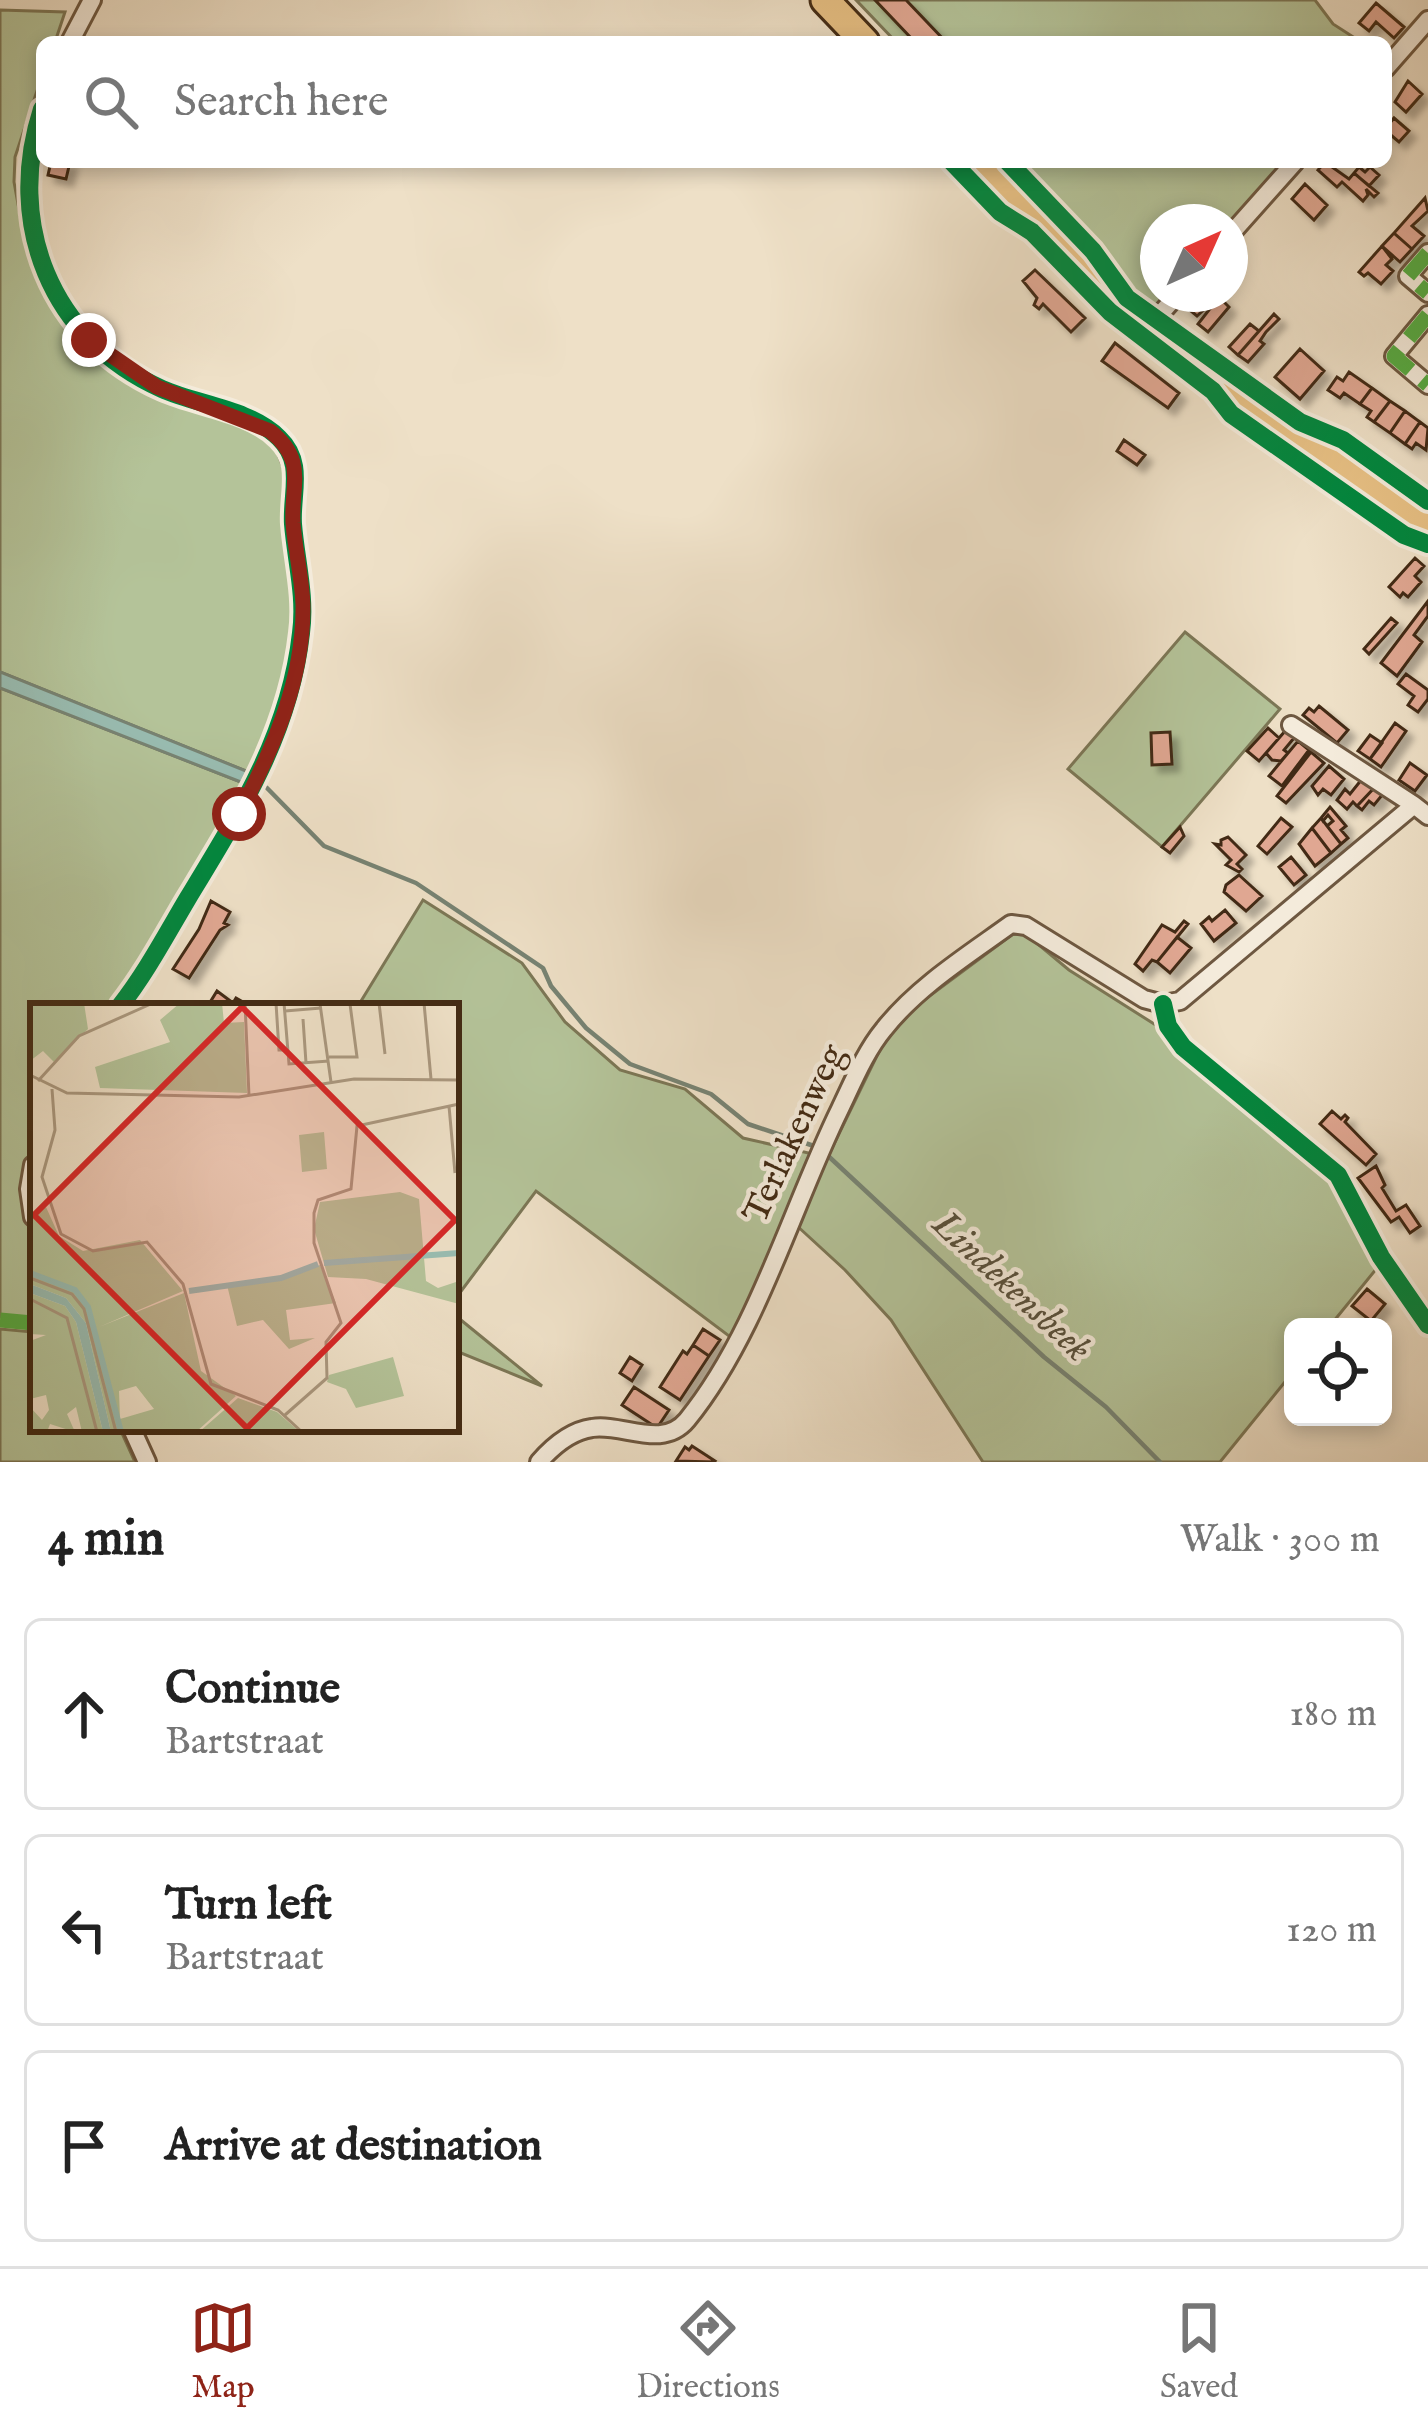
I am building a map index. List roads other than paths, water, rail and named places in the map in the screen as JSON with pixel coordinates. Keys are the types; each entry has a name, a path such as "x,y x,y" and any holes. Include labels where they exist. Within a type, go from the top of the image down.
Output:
{"main road":[{"path":"825,0 859,36"},
{"path":"985,168 1110,299 1428,528"}],"street":[{"path":"73,36 92,0"},
{"path":"1392,61 1428,20"},
{"path":"36,130 28,157 30,221 44,269 78,328 104,353 157,387 270,431 289,452 297,480 292,514 302,632 284,717 239,814 122,1003"},
{"path":"1248,215 1290,168"},
{"path":"1428,253 1408,276 1428,292"},
{"path":"1147,329 1162,312"},
{"path":"1428,315 1394,356 1428,385"},
{"path":"1291,725 1421,810"},
{"name":"Terlakenweg","path":"539,1462 566,1437 591,1427 643,1435 671,1433 682,1426 740,1334 814,1161 864,1059 884,1028 968,955 1011,924 1026,926 1144,999 1163,1004 1180,1001 1421,810"},
{"path":"133,1432 147,1462"}],"water":[{"path":"0,672 251,773 246,784 0,688"}],"waterway":[{"name":"Lindekensbeek","path":"267,788 324,846 416,883 543,968 551,986 586,1028 630,1064 711,1094 748,1124 814,1146"},
{"name":"Lindekensbeek","path":"825,1153 1044,1357 1106,1407 1160,1462"}]}
